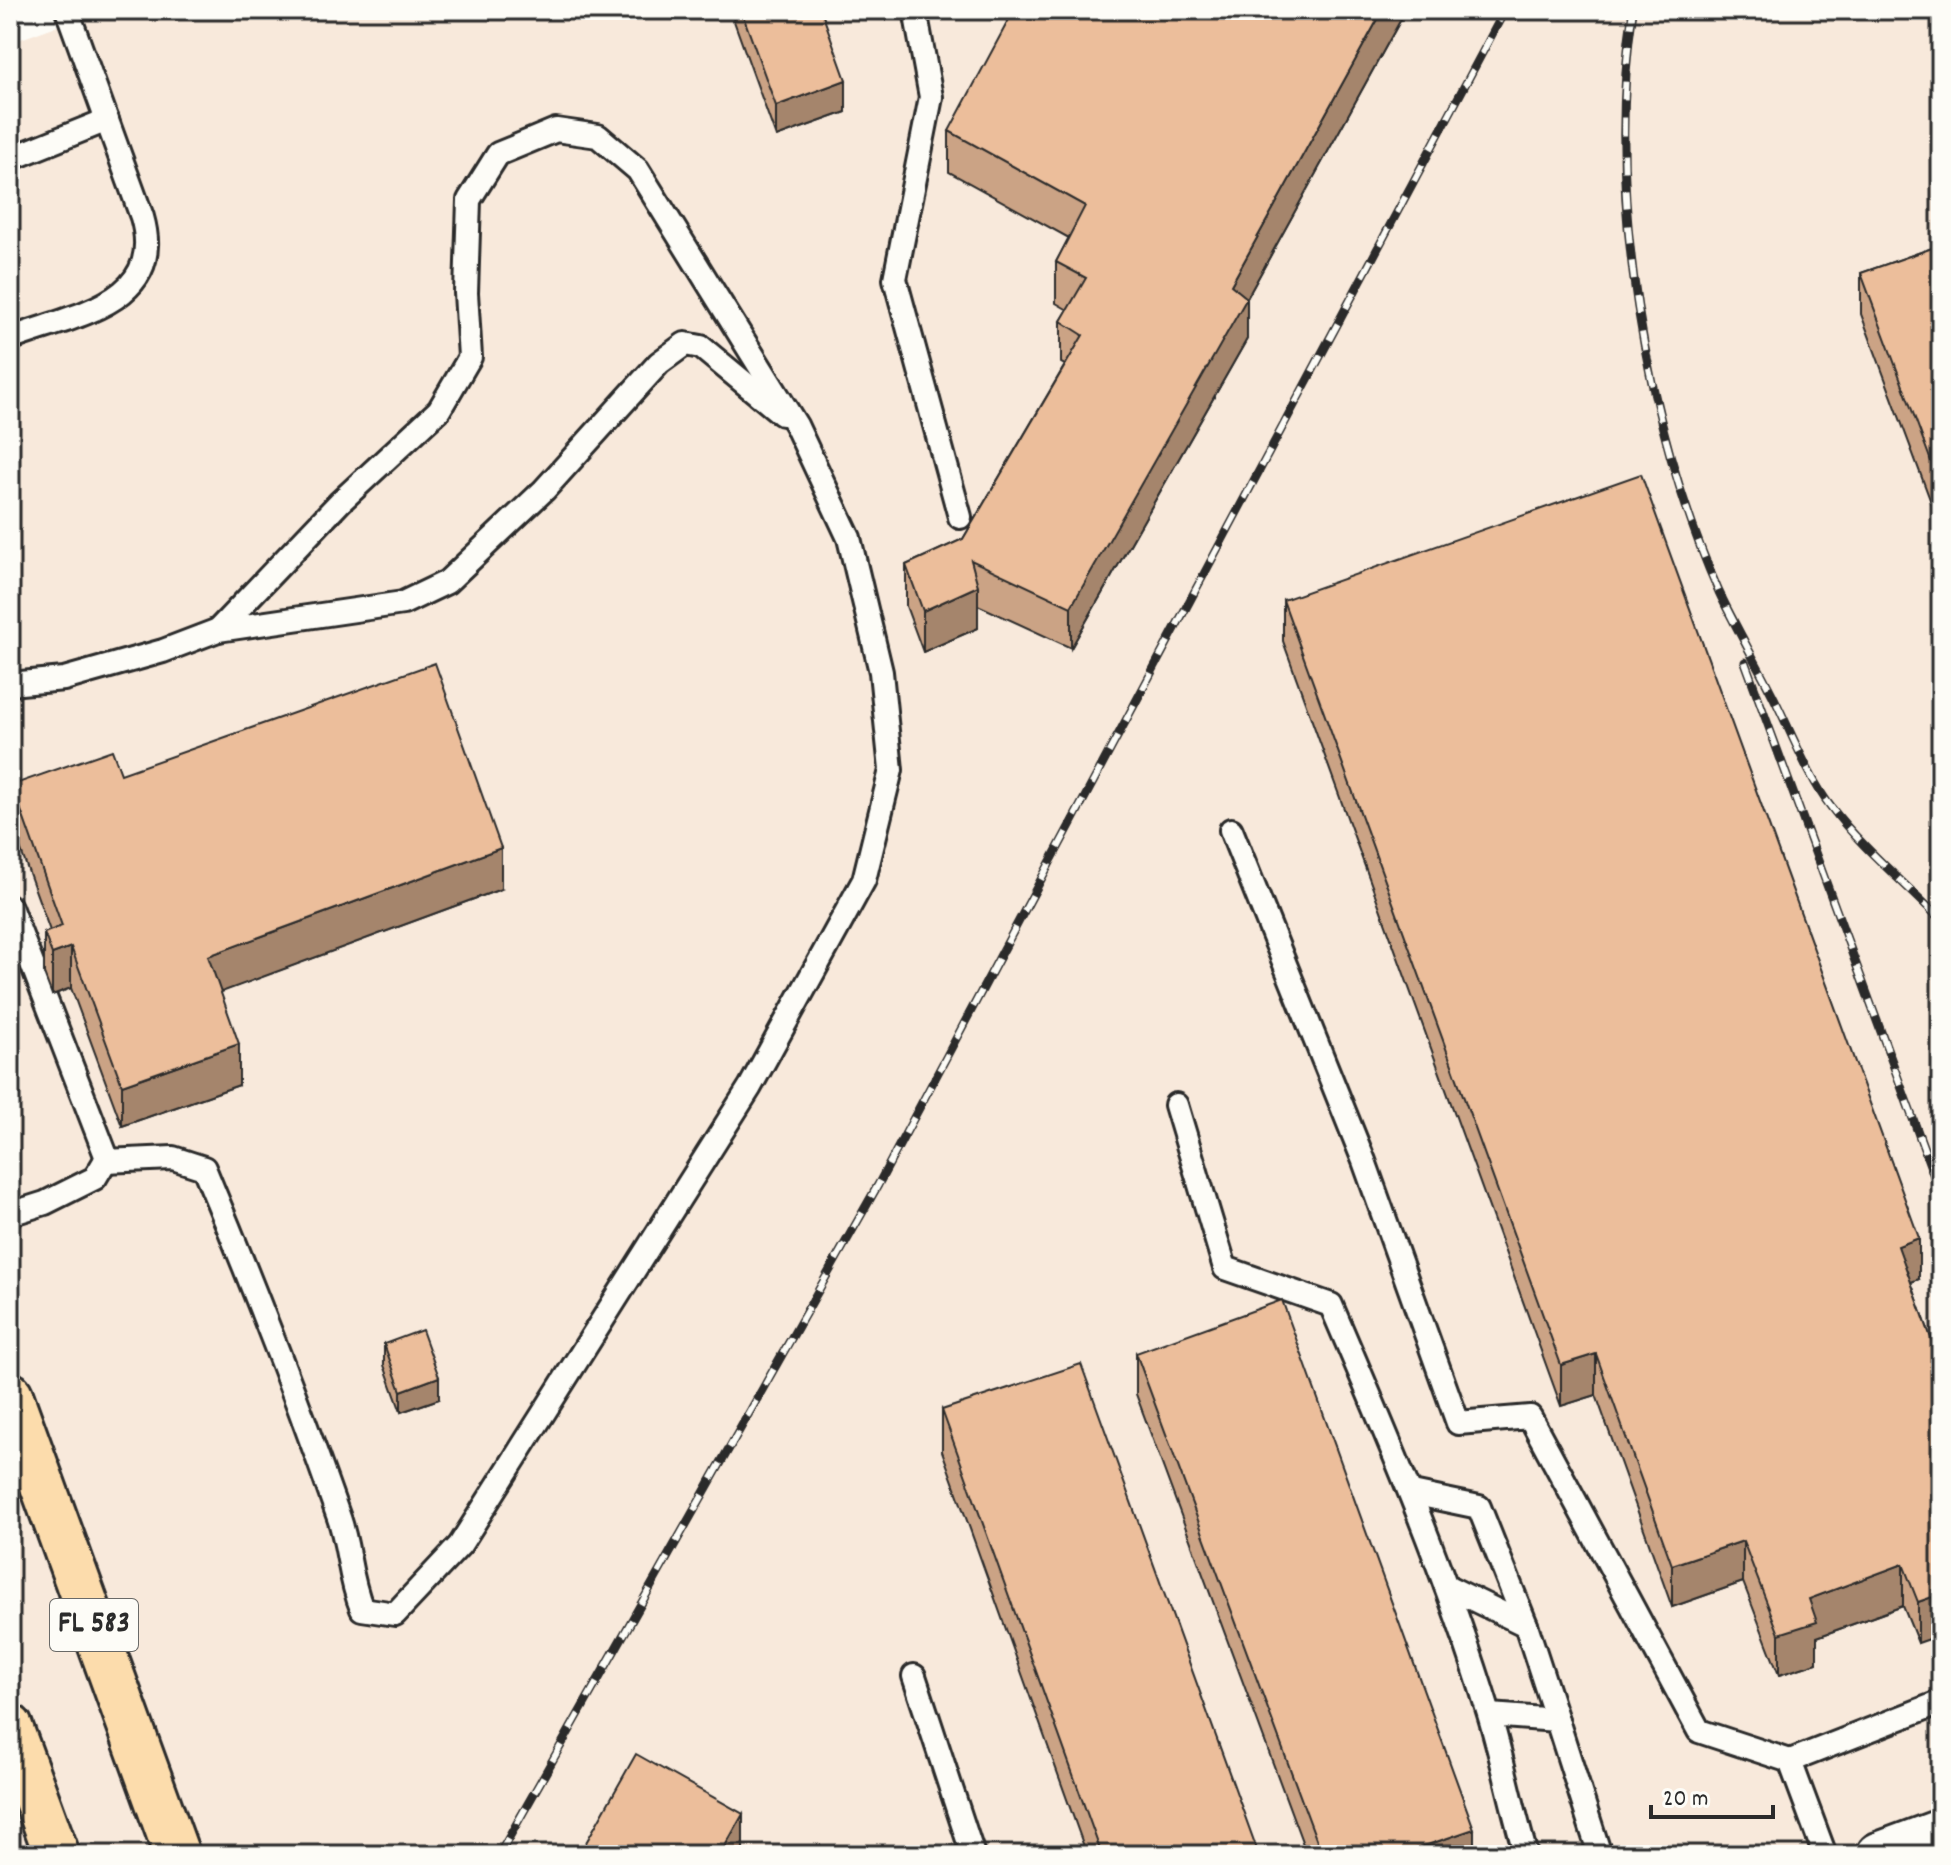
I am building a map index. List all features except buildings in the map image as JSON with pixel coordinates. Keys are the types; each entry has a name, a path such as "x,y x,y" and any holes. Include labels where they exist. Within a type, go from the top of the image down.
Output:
{"main road":[{"name":"FL 583","path":"10,1395 177,1855"},
{"path":"10,1727 21,1793 57,1855"}],"street":[{"path":"1879,1855 1941,1832"}],"lane":[{"path":"10,339 121,297 138,280 147,261 149,239 67,10"},
{"path":"915,10 931,97 895,279 960,517"},
{"path":"10,159 107,120"},
{"path":"105,1161 173,1158 204,1168 258,1299 340,1520 350,1581 362,1609 395,1614 460,1545 750,1087 864,880 891,770 881,672 849,538 796,425 638,170 598,136 556,130 498,154 469,200 466,293 470,357 439,410 340,502 218,630"},
{"path":"10,684 64,679 163,651 218,630 403,603 447,582 544,490 659,363 685,344 701,347 796,425"},
{"path":"1231,830 1364,1161 1458,1423 1530,1417 1699,1731 1790,1761 1941,1702"},
{"path":"10,907 107,1158 95,1178 45,1203 10,1214"},
{"path":"1176,1105 1225,1268 1331,1305 1412,1493 1446,1586 1490,1715 1526,1855"},
{"path":"1412,1493 1479,1507 1526,1625 1600,1855"},
{"path":"1446,1586 1526,1625"},
{"path":"914,1676 973,1855"},
{"path":"1490,1715 1557,1720"},
{"path":"1790,1761 1825,1855"}],"shaded area":[{"path":"100,10 1941,10 1941,1855 10,1855 10,43"}],"railway":[{"path":"499,1855 878,1185 1505,10"},
{"path":"1633,10 1626,80 1624,154 1628,230 1652,382 1670,456 1693,526 1719,592 1823,795 1856,837 1941,920"},
{"path":"1745,662 1941,1195"}]}
